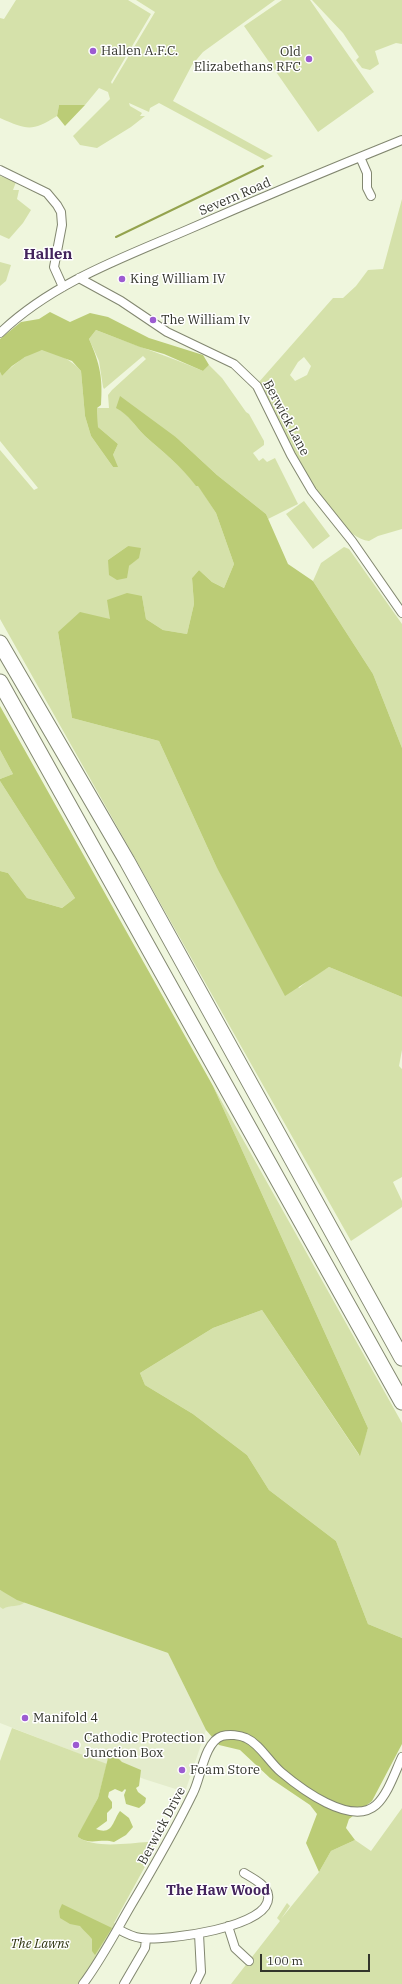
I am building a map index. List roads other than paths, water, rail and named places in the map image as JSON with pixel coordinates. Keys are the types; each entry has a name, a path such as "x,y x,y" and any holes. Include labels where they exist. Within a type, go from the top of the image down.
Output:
{"highway":[{"path":"0,643 127,861 402,1358"},
{"path":"0,682 402,1402"}],"street":[{"name":"Severn Road","path":"0,333 35,304 79,278 402,140"},
{"path":"360,157 367,173 367,188 371,196"},
{"path":"0,170 46,193 61,212 62,225 54,267 63,287"},
{"name":"Berwick Lane","path":"79,278 121,301 167,332 234,364 257,386 291,455 312,491 352,541 402,613"},
{"name":"Berwick Drive","path":"82,1984 118,1929 159,1858 193,1794 208,1751 216,1739 227,1735 246,1738 280,1771 310,1794 333,1806 355,1812 367,1811 380,1800 402,1758"},
{"path":"118,1929 130,1935 146,1939 199,1934 249,1920 260,1913 268,1901 268,1894 263,1886 244,1873"},
{"path":"228,1926 235,1948 249,1961"},
{"path":"195,1984 201,1972 199,1934"},
{"path":"124,1984 146,1948 146,1939"}],"waterway":[{"path":"116,237 263,166"}],"place":[{"name":"Hallen A.F.C.","path":"93,51"},
{"name":"Old Elizabethans RFC","path":"309,59"},
{"name":"King William IV","path":"122,279"},
{"name":"The William Iv","path":"153,320"},
{"name":"Manifold 4","path":"25,1718"},
{"name":"Cathodic Protection Junction Box","path":"76,1745"},
{"name":"Foam Store","path":"182,1770"}],"district":[{"name":"Hallen","path":"48,255"},
{"name":"The Haw Wood","path":"218,1891"}],"park label":[{"name":"The Lawns","path":"40,1944"}]}
